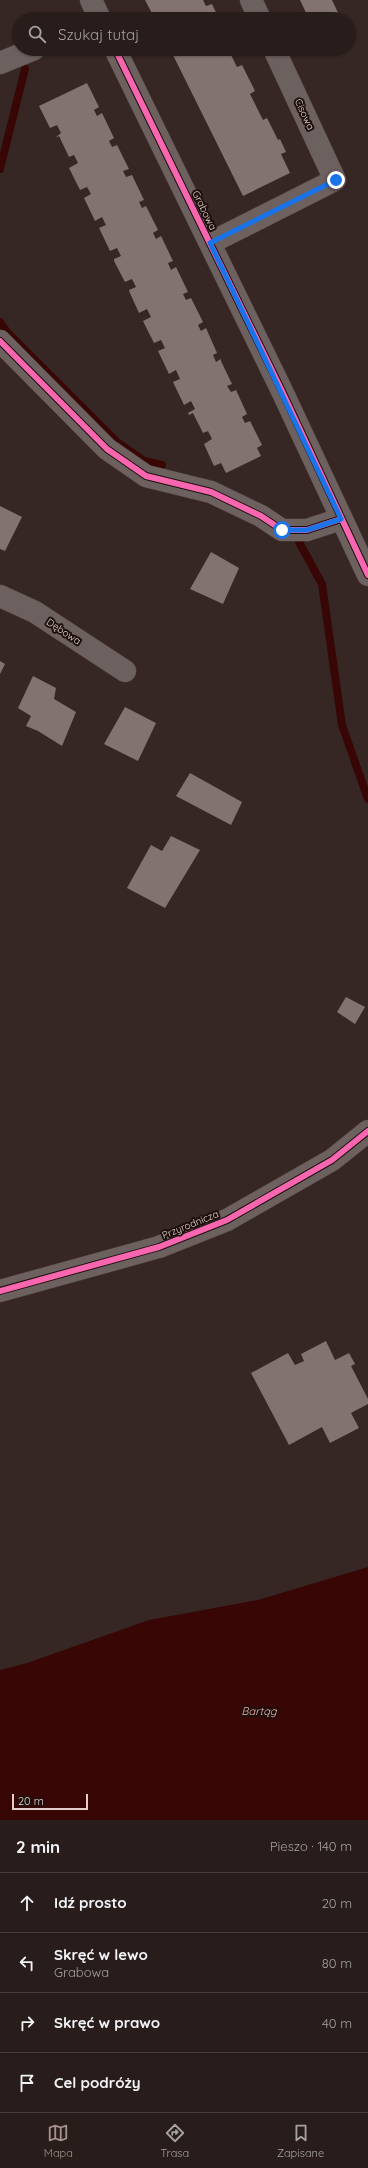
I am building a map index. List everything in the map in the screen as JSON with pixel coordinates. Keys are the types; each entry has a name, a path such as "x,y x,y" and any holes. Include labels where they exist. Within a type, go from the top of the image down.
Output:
{"street":[{"path":"90,0 96,12"},
{"path":"251,0 257,12"},
{"path":"0,63 17,56"},
{"name":"Grabowa","path":"117,56 210,243 368,575"},
{"name":"Cisowa","path":"210,243 336,180 277,56"},
{"path":"0,341 107,449 146,476 211,492 261,516 282,530 307,530 341,519"},
{"name":"Dębowa","path":"0,596 35,612 125,671"},
{"name":"Przyrodnicza","path":"0,1291 160,1247 227,1220 332,1160 368,1131"}],"water":[{"name":"Bartąg","path":"368,1567 368,1820 0,1820 0,1670 27,1663 149,1620 258,1600"}],"building":[{"path":"145,0 203,0 206,6 212,4 216,12 151,12"},
{"path":"300,0 332,0 338,12 306,12"},
{"path":"173,56 232,56 237,67 242,65 255,91 250,94 263,120 267,118 278,140 280,139 286,152 281,154 290,173 243,196"},
{"path":"87,83 99,107 94,110 97,116 102,113 114,138 109,141 112,147 117,145 129,169 123,171 126,177 132,175 144,200 139,202 142,208 146,206 158,230 153,233 156,239 161,236 173,261 168,263 171,270 176,267 188,292 183,294 186,300 191,298 203,322 198,325 201,331 206,328 217,353 213,355 216,362 221,359 232,384 227,386 231,392 236,390 247,414 242,417 245,423 250,421 262,445 257,448 261,456 226,473 221,463 214,466 204,444 212,439 208,431 203,433 193,413 189,415 188,413 195,409 191,401 184,405 173,382 180,379 176,370 169,374 158,351 165,348 161,340 154,343 143,321 151,317 147,309 139,313 129,291 136,287 132,279 125,282 114,261 114,259 121,256 117,248 110,251 99,228 106,225 102,217 95,221 84,198 91,194 87,187 80,190 69,168 78,163 74,155 69,157 59,136 55,138 61,133 57,125 50,128 39,106"},
{"path":"0,506 22,517 5,551 0,549"},
{"path":"211,552 239,568 223,604 190,589"},
{"path":"0,661 5,664 0,674"},
{"path":"33,676 56,688 54,699 76,712 62,746 38,731 26,726 31,716 18,708"},
{"path":"125,707 156,723 138,761 104,744"},
{"path":"190,773 242,802 231,825 176,796"},
{"path":"171,836 200,850 165,908 127,888 151,845 162,851"},
{"path":"346,997 365,1007 355,1024 337,1012"},
{"path":"326,1341 335,1360 349,1353 355,1364 351,1366 368,1399 368,1404 351,1413 359,1428 330,1443 322,1427 289,1445 251,1373 288,1353 295,1365 304,1361 301,1354"}],"waterway":[{"path":"0,169 25,69"},
{"path":"0,322 7,332 117,442 144,461 162,465"},
{"path":"299,542 322,584 342,725 368,799"}],"cycle path":[{"path":"118,56 282,391 368,575"},
{"path":"0,341 107,449 146,476 211,492 261,516 282,530 307,530 341,519"},
{"path":"0,1291 159,1247 227,1220 332,1160 368,1131"}],"route":[{"path":"282,530 307,530 341,519 282,391 210,243 336,180"}]}
